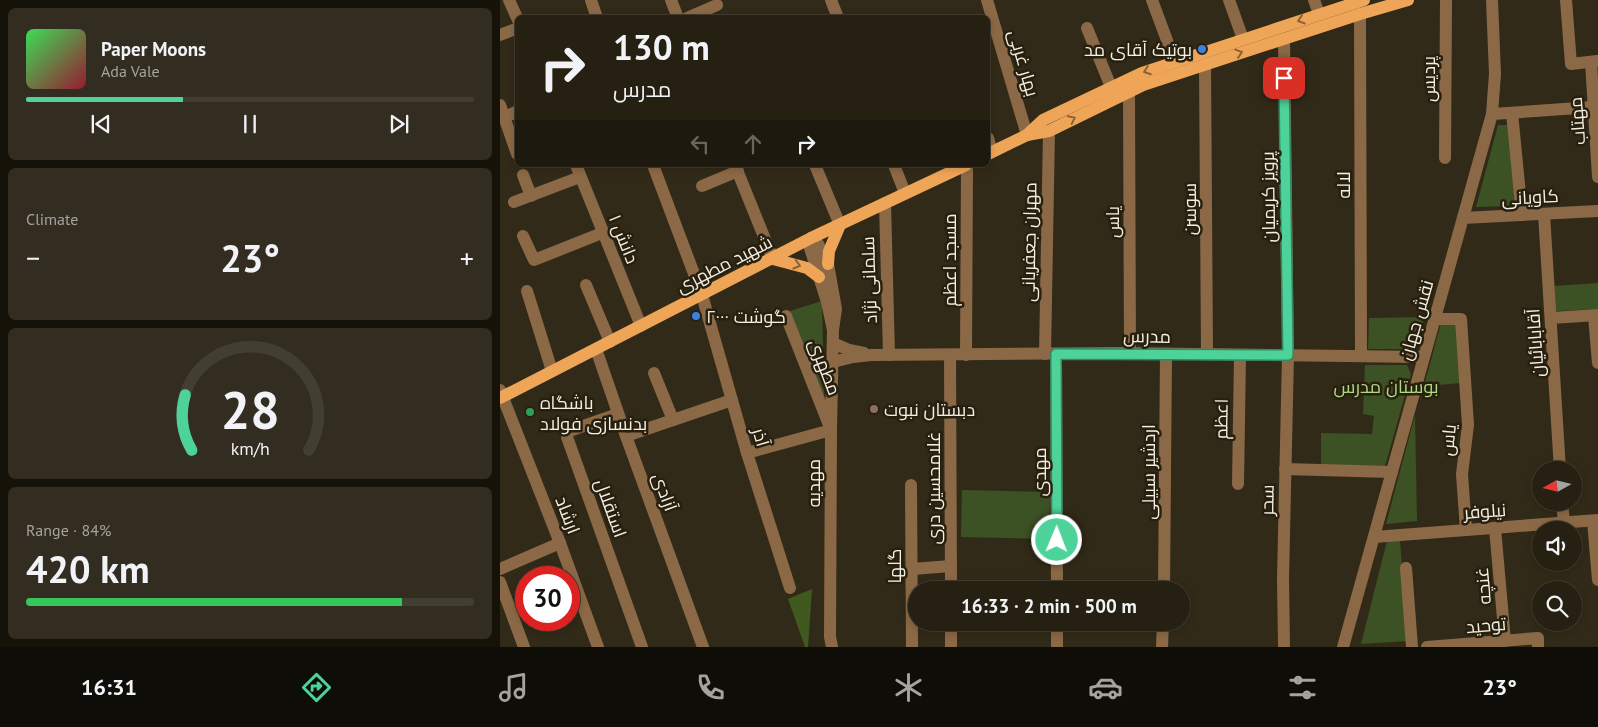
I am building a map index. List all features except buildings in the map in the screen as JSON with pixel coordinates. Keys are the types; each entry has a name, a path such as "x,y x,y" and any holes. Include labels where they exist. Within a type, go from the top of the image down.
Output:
{"main road":[{"path":"1027,135 1043,120 1142,72 1364,0"},
{"path":"990,153 1027,135 1049,130 1143,85 1408,0"},
{"name":"شهید مطهری","path":"501,395 610,342 811,238 962,167"},
{"path":"828,264 829,251 840,225"},
{"path":"773,259 807,268 819,277"}],"street":[{"path":"510,0 516,15"},
{"path":"591,0 596,15"},
{"path":"671,0 677,15"},
{"path":"831,0 837,15"},
{"path":"1152,0 1175,62"},
{"path":"1229,0 1243,39"},
{"path":"1314,0 1319,14"},
{"name":"پردیس","path":"1445,158 1446,0"},
{"name":"نقش جهان","path":"1344,647 1492,114 1495,74 1492,0"},
{"path":"1566,0 1571,64 1594,62"},
{"name":"بهار غربی","path":"990,1 990,18 1027,135"},
{"path":"694,15 717,5"},
{"name":"لاله","path":"1360,14 1361,356"},
{"path":"1087,28 1111,87"},
{"path":"500,35 515,29"},
{"name":"پرویز کریمیان","path":"1284,39 1288,355"},
{"name":"مهتاب","path":"1594,62 1594,106 1598,177"},
{"name":"سوسن","path":"1205,64 1207,354"},
{"name":"یاس","path":"1129,91 1130,354"},
{"path":"1492,114 1594,106"},
{"path":"515,111 502,111 515,146"},
{"path":"1512,113 1522,215"},
{"name":"مهران جعفریانی","path":"1049,130 1051,354"},
{"name":"آذر","path":"653,167 702,294 747,453 790,588"},
{"path":"816,167 840,225"},
{"path":"895,167 905,193"},
{"name":"مسجد اعظم","path":"966,167 966,355"},
{"path":"702,186 737,168 773,259"},
{"path":"514,202 530,196 578,171"},
{"name":"دانش ۱","path":"578,171 641,326"},
{"path":"523,175 530,196"},
{"name":"سلمانی نژاد","path":"884,203 889,355"},
{"name":"کاویانی","path":"1463,218 1598,211"},
{"name":"آقابابائیان","path":"1544,214 1559,461"},
{"path":"523,236 534,260 602,233"},
{"name":"مهدیه","path":"811,238 818,244 828,264 836,309 833,337 831,430 830,644"},
{"name":"مهدیه","path":"811,238 810,248 833,337"},
{"path":"586,285 610,342"},
{"path":"527,291 552,370"},
{"path":"1551,318 1596,315 1598,363"},
{"name":"مطهری","path":"786,316 831,430"},
{"name":"یاس","path":"1435,319 1461,319 1468,424 1462,474 1466,530"},
{"path":"833,337 849,350 871,355"},
{"name":"آزادی","path":"596,349 703,647"},
{"name":"مهدی","path":"1051,354 1057,581"},
{"name":"اردشیر سبیلی","path":"1164,581 1166,354"},
{"name":"مدرس","path":"871,355 1207,354 1423,357"},
{"path":"833,362 871,355"},
{"name":"غلامحسین دری","path":"950,355 951,581"},
{"name":"اعظم","path":"1238,484 1240,355"},
{"name":"سحر","path":"1284,645 1283,579 1288,355"},
{"path":"654,373 673,420"},
{"name":"ارشاد","path":"501,395 560,543 598,647"},
{"path":"626,436 732,400"},
{"name":"استقلال","path":"618,414 572,430 566,436 642,647"},
{"path":"747,453 831,430"},
{"path":"1285,468 1392,472"},
{"name":"گلها","path":"911,485 912,647"},
{"path":"1596,521 1598,580"},
{"name":"نیلوفر","path":"1582,522 1596,521"},
{"name":"نیلوفر","path":"1374,537 1532,525"},
{"name":"غنچه","path":"1495,528 1505,641"},
{"path":"500,569 560,543"},
{"path":"912,569 951,566"},
{"path":"1406,568 1412,647"},
{"path":"500,582 524,647"},
{"path":"951,631 951,647"},
{"path":"1057,631 1057,647"},
{"path":"1162,647 1163,631"},
{"name":"توحید","path":"1427,647 1463,646 1538,638 1538,647"}],"green space":[{"path":"1498,125 1510,125 1515,206 1476,207"},
{"path":"1598,283 1598,309 1555,311 1554,286"},
{"path":"822,301 824,396 790,311"},
{"path":"1425,317 1415,349 1368,349 1369,318"},
{"path":"1441,323 1458,323 1462,383 1424,386"},
{"name":"بوستان مدرس","path":"1365,365 1407,365 1411,374 1385,466 1321,465 1321,433 1372,434 1374,416 1363,414"},
{"path":"1415,415 1417,521 1386,524"},
{"path":"962,490 1050,492 1049,539 961,537"},
{"path":"1387,541 1400,541 1408,641 1361,644"},
{"path":"812,589 808,647 805,647 788,599"}],"place":[{"name":"بوتیک آقای مد","path":"1202,49"},
{"name":"گوشت ۲۰۰۰","path":"696,316"},
{"name":"دبستان نبوت","path":"874,409"},
{"name":"باشگاه بدنسازی فولاد","path":"530,412"}],"route":[{"path":"1057,540 1056,354 1288,355 1284,78"}]}
